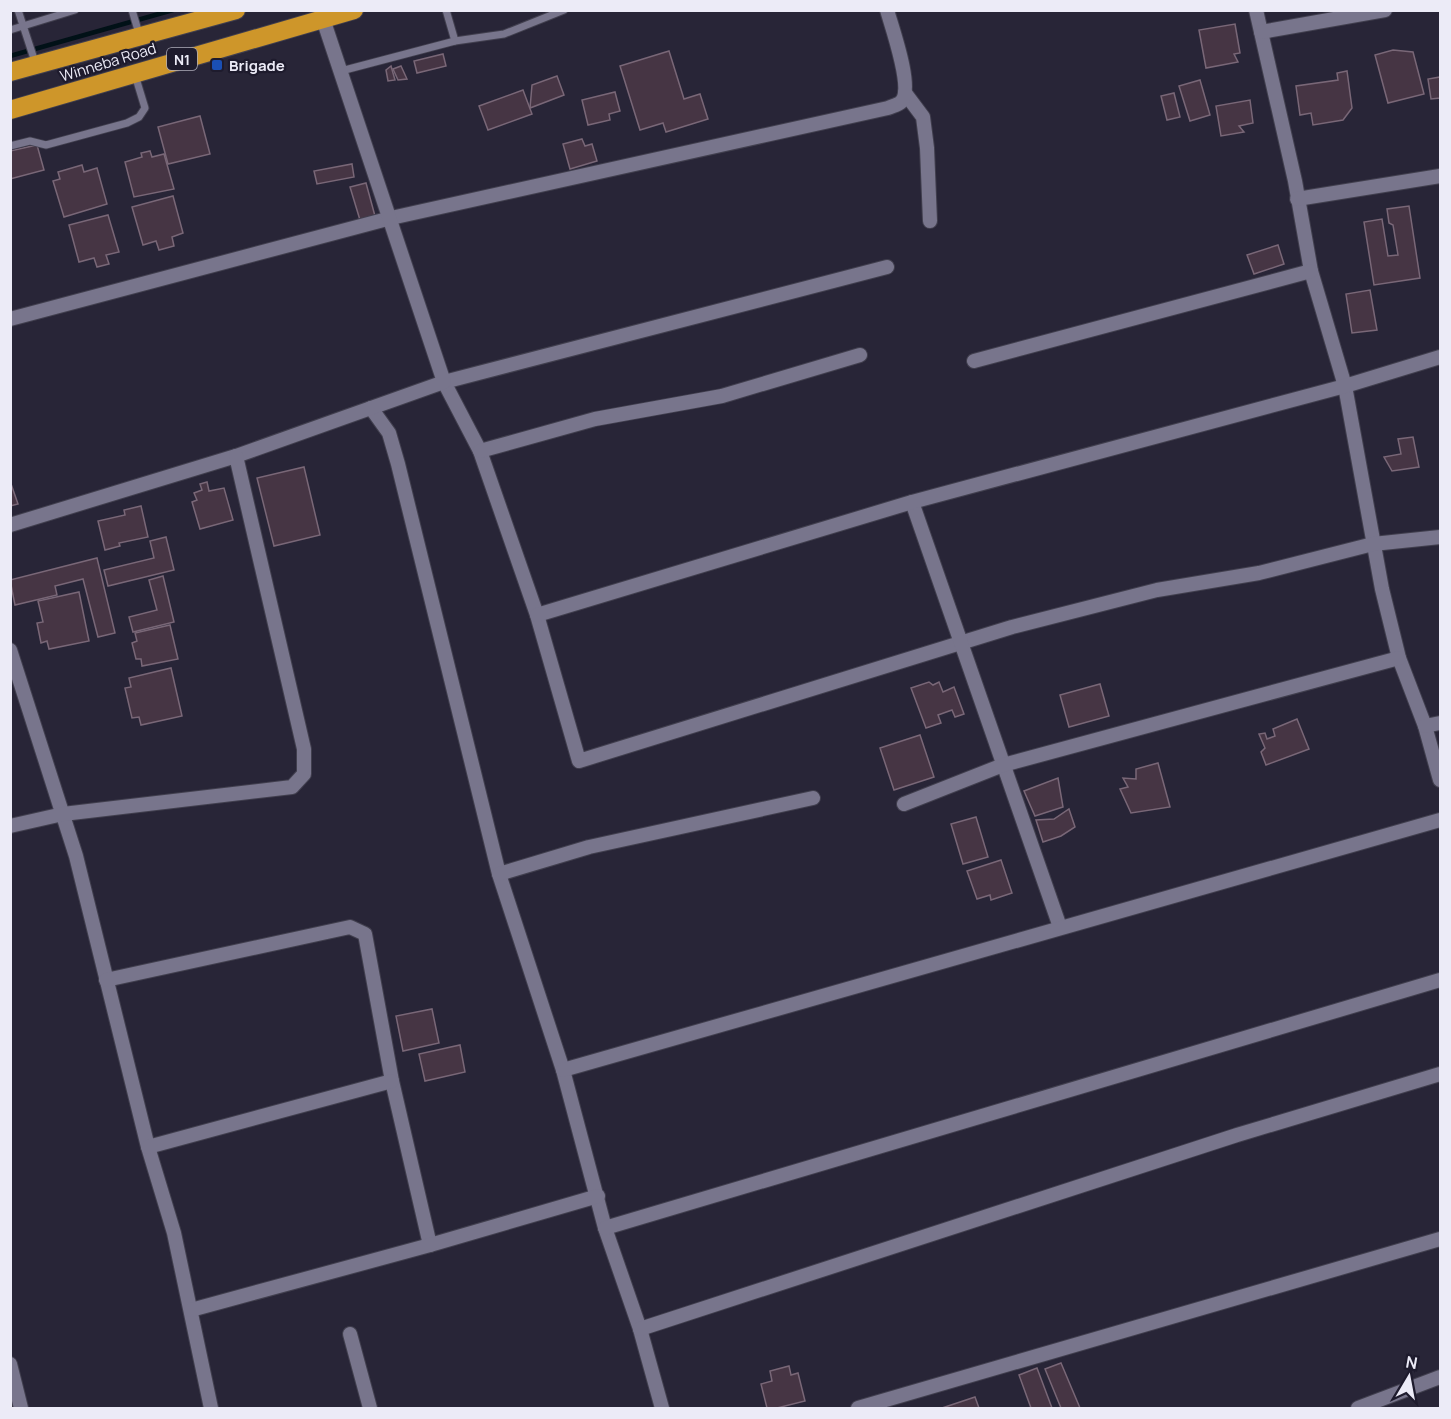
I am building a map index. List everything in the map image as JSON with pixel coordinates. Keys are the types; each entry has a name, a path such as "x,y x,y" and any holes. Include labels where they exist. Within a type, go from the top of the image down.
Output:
{"highway":[{"name":"Winneba Road","path":"10,72 236,10"},
{"name":"Winneba Road","path":"10,110 354,10"}],"street":[{"path":"10,319 391,218 888,108 901,102 905,93 905,78 887,10"},
{"path":"1256,10 1311,271 1345,386 1373,544 1399,658 1425,726 1440,780"},
{"path":"1261,32 1385,10"},
{"path":"323,19 444,382 480,451 537,615 579,761 1012,627 1158,590 1259,573 1373,544 1440,537"},
{"path":"905,93 923,117 927,148 930,221"},
{"path":"1297,199 1440,176"},
{"path":"10,525 236,456 444,382 888,267"},
{"path":"974,361 1311,271"},
{"path":"480,451 596,419 722,396 860,355"},
{"path":"537,615 912,502 1345,386 1440,357"},
{"path":"371,408 389,433 499,874 562,1070 605,1228 640,1329 662,1408"},
{"path":"10,826 63,814 292,787 304,774 304,749 236,456"},
{"path":"912,502 1060,927"},
{"path":"11,656 76,856 148,1147 174,1233 211,1408"},
{"path":"904,804 1003,765 1399,658"},
{"path":"1425,726 1440,723"},
{"path":"499,874 589,847 813,798"},
{"path":"562,1070 1440,820"},
{"path":"105,980 350,927 365,934 392,1081 430,1245"},
{"path":"605,1228 1440,980"},
{"path":"640,1329 1237,1135 1440,1074"},
{"path":"148,1147 392,1081"},
{"path":"191,1310 430,1245 598,1196"},
{"path":"858,1408 1440,1239"},
{"path":"350,1334 370,1408"},
{"path":"10,1364 21,1408"},
{"path":"1358,1408 1440,1377"}],"lane":[{"path":"18,10 36,65"},
{"path":"10,30 75,10"},
{"path":"132,10 140,37"},
{"path":"446,10 455,41"},
{"path":"341,71 455,41 504,34 564,10"},
{"path":"10,146 30,141 46,145 127,123 140,117 144,108 135,73"}],"building":[{"path":"1235,24 1240,53 1234,54 1238,62 1206,68 1199,30"},
{"path":"1393,50 1413,52 1424,94 1388,103 1375,55"},
{"path":"669,51 684,99 700,94 708,119 666,132 663,123 640,130 620,66"},
{"path":"443,54 446,66 417,73 414,61"},
{"path":"391,66 395,80 388,81 386,70"},
{"path":"401,66 407,79 398,80 393,69"},
{"path":"1347,71 1352,108 1343,120 1313,125 1311,113 1300,115 1296,86 1338,80 1337,73"},
{"path":"557,76 564,95 530,108 532,85"},
{"path":"1440,77 1440,98 1431,99 1428,79"},
{"path":"1200,80 1210,115 1190,121 1179,86"},
{"path":"523,90 532,114 488,130 479,106"},
{"path":"615,92 620,111 609,114 610,120 588,125 582,100"},
{"path":"1174,93 1180,117 1167,120 1161,96"},
{"path":"1250,100 1253,123 1239,126 1244,132 1221,136 1216,106"},
{"path":"200,116 210,154 168,164 158,127"},
{"path":"582,139 585,146 592,144 597,161 570,169 563,144"},
{"path":"37,145 44,170 10,179 10,151"},
{"path":"150,151 152,157 164,154 174,189 134,197 125,162 142,157 141,153"},
{"path":"352,164 354,177 317,184 314,171"},
{"path":"82,165 84,172 97,168 107,204 64,217 53,181 60,179 58,172"},
{"path":"366,183 375,216 360,220 350,187"},
{"path":"173,196 183,233 172,237 174,246 159,250 156,241 143,245 132,207"},
{"path":"1409,206 1420,278 1374,285 1364,222 1382,219 1388,256 1398,255 1393,225 1389,223 1387,209"},
{"path":"108,215 119,252 106,255 109,264 97,267 94,258 79,262 69,225"},
{"path":"1278,245 1284,264 1254,274 1247,255"},
{"path":"1370,290 1377,330 1352,333 1346,294"},
{"path":"1413,437 1419,467 1392,471 1384,457 1401,454 1398,439"},
{"path":"304,467 320,535 274,546 257,478"},
{"path":"10,481 18,504 10,506"},
{"path":"207,482 209,491 224,488 233,520 200,529 192,502 197,500 194,493 202,490 200,484"},
{"path":"141,506 148,537 119,543 120,546 105,550 98,521 125,515 124,510"},
{"path":"166,537 174,570 108,586 104,570 154,558 150,541"},
{"path":"97,558 115,633 98,637 83,579 55,586 57,595 15,605 10,580"},
{"path":"163,576 174,622 133,632 129,617 157,610 149,580"},
{"path":"79,592 89,641 49,649 47,641 41,643 37,623 43,622 38,601"},
{"path":"170,625 178,659 142,666 141,659 136,659 132,643 137,641 135,633"},
{"path":"171,668 182,716 141,725 139,717 132,718 125,688 131,687 129,678"},
{"path":"929,682 933,685 939,682 943,692 954,687 964,714 955,717 952,710 938,715 941,723 926,728 911,688"},
{"path":"1100,684 1109,716 1069,727 1060,695"},
{"path":"1297,719 1309,749 1266,765 1261,752 1265,748 1259,734 1265,733 1267,739 1275,736 1273,729"},
{"path":"920,735 934,777 894,790 880,748"},
{"path":"1158,763 1170,807 1131,813 1120,789 1128,787 1123,778 1136,779 1136,769"},
{"path":"1058,778 1063,807 1035,816 1024,791"},
{"path":"1069,809 1075,827 1061,836 1043,842 1036,820 1054,819"},
{"path":"976,817 988,857 963,864 951,824"},
{"path":"1001,860 1012,893 991,900 990,895 977,899 967,871"},
{"path":"432,1009 439,1043 403,1051 396,1016"},
{"path":"460,1045 465,1072 425,1081 419,1054"},
{"path":"1061,1363 1080,1408 1061,1408 1045,1369"},
{"path":"789,1366 791,1375 798,1373 805,1401 777,1408 767,1408 761,1384 772,1381 770,1371"},
{"path":"1037,1368 1052,1408 1031,1408 1019,1375"},
{"path":"975,1397 979,1408 942,1408"}],"waterway":[{"path":"10,56 173,10"}],"place":[{"name":"Brigade","path":"217,65"}]}
